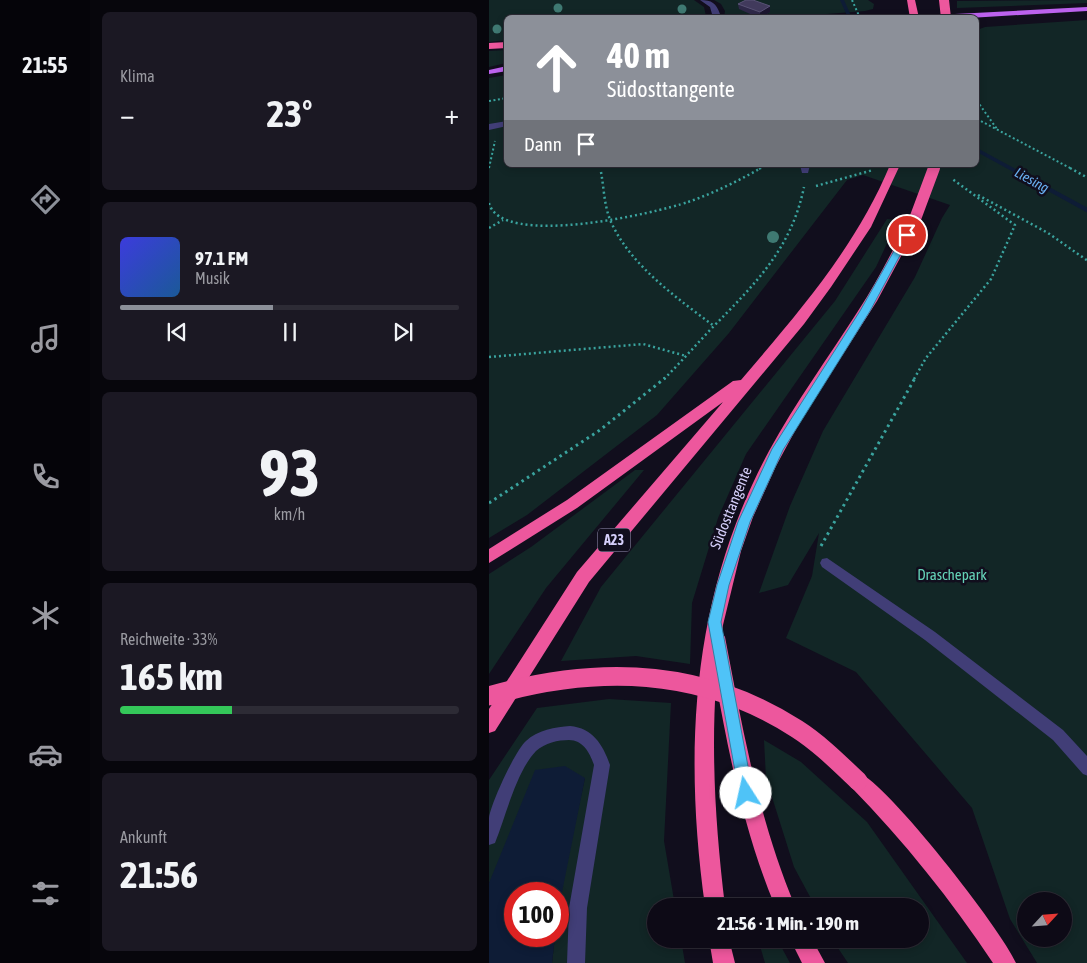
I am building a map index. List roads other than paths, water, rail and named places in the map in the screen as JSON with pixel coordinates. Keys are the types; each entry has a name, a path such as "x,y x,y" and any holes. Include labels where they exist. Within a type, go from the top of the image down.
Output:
{"highway":[{"path":"911,0 914,15"},
{"path":"945,0 946,15"},
{"path":"489,46 504,45"},
{"name":"A23","path":"489,725 583,577 674,467 759,369 828,283 868,223 883,195 894,167"},
{"name":"Südosttangente","path":"714,898 707,849 705,759 708,681 715,622 734,550 757,490 783,440 883,281 915,219 934,167"},
{"path":"489,557 572,504 759,369"},
{"path":"715,622 746,793 760,845 782,898"},
{"path":"489,696 526,686 589,677 649,677 682,682 761,709 796,728 827,752 893,815 927,854 974,916 1005,963"},
{"path":"721,948 724,963"},
{"path":"805,948 814,963"}],"main road":[{"path":"972,15 1087,9"},
{"path":"489,72 504,69"}],"lane":[{"path":"704,0 713,6 715,15"},
{"path":"490,127 504,124"},
{"path":"827,563 930,636 1058,735 1087,769"},
{"path":"489,837 521,759 531,746 559,733 574,732 587,738 598,752 602,765 578,908 575,963"}],"water":[{"path":"565,766 585,778 564,882 504,882 504,947 554,947 552,963 489,963 489,883 535,770"}],"waterway":[{"name":"Liesing","path":"842,0 849,15"},
{"name":"Liesing","path":"979,151 1088,211"}],"park label":[{"name":"Draschepark","path":"952,575"}]}
